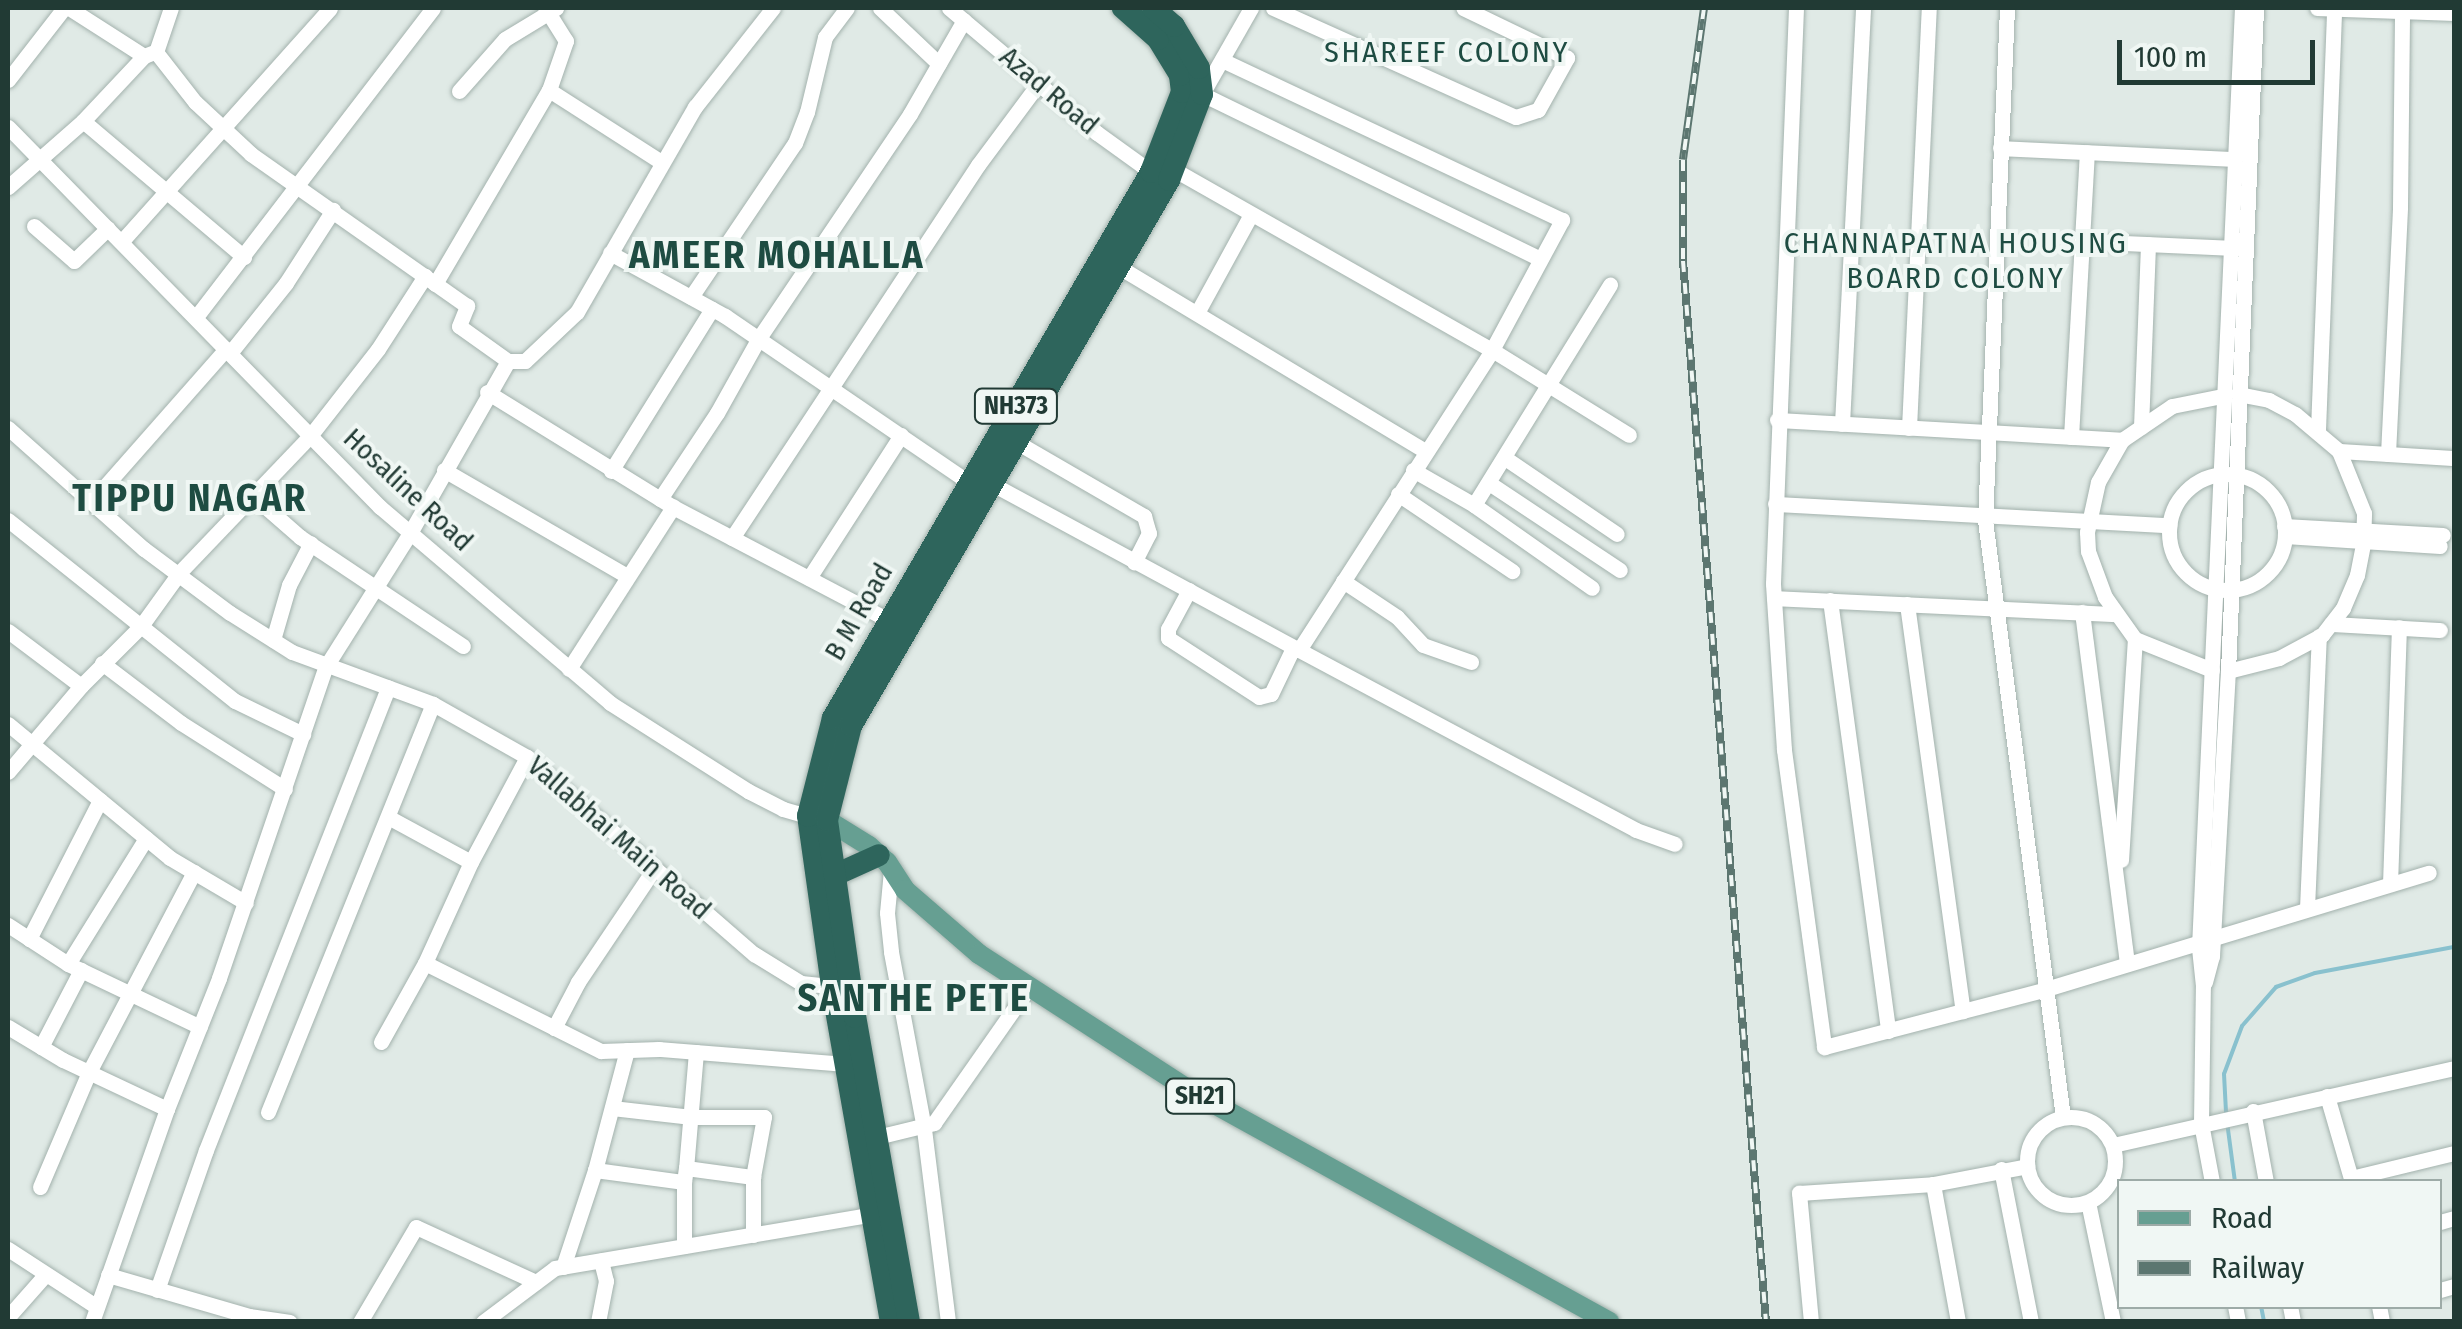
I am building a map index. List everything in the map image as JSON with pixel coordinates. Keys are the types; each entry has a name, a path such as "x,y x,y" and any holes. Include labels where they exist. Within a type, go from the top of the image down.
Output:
{"highway":[{"name":"NH373","path":"982,484 1018,443 1119,267 1162,170 1202,94 1200,68 1174,26 1137,9"},
{"name":"B M Road","path":"896,625 982,484 1162,170 1182,92 1180,75 1137,9"},
{"name":"NH373","path":"891,1322 832,986 818,818 851,726 896,625"},
{"name":"NH373","path":"818,818 835,874 909,1322"},
{"path":"835,874 885,862"}],"main road":[{"name":"SH21","path":"818,818 885,862 905,890 979,954 1191,1092 1610,1322"}],"street":[{"path":"8,80 67,8 150,54 223,127 467,306 459,326 508,362 525,361 576,312 695,107 773,8"},
{"path":"8,187 150,54 171,8"},
{"path":"122,241 330,8"},
{"path":"196,317 433,8"},
{"path":"690,298 795,144 808,112 825,37 848,8"},
{"path":"880,8 938,64"},
{"name":"Azad Road","path":"949,8 1039,83 1162,170 1492,350 1629,434"},
{"path":"1251,8 1202,94 1540,260"},
{"path":"1273,8 1516,116 1538,110 1567,58 1463,8"},
{"path":"1796,8 1776,420 1774,598 1784,750 1824,1048 2046,989 2429,873"},
{"path":"1842,424 1863,8"},
{"path":"1909,428 1929,8"},
{"path":"2007,8 1985,520 2063,1117"},
{"path":"2237,248 2234,158 2242,8"},
{"path":"2223,590 2218,475 2230,395 2256,8"},
{"path":"2317,8 2454,13"},
{"path":"2318,430 2334,8"},
{"path":"8,772 81,686 141,626 180,572 310,436 430,280 549,90 566,42 551,10 505,39 458,91"},
{"path":"2388,454 2400,207 2402,11"},
{"path":"569,669 627,576 759,338 964,20"},
{"path":"1189,590 1168,630 1168,638 1259,697 1271,694 1296,649 1492,350 1562,220 1222,60"},
{"path":"732,538 978,165 1039,83"},
{"path":"549,90 661,162"},
{"path":"83,120 244,257"},
{"name":"Hosaline Road","path":"8,127 410,534 610,703 748,792 782,809 818,818"},
{"path":"2000,148 2234,158"},
{"path":"2071,437 2088,152"},
{"path":"92,502 286,283 334,210"},
{"path":"1197,314 1250,216"},
{"path":"34,226 74,261 108,228"},
{"path":"2082,241 2237,248"},
{"path":"2141,427 2148,244"},
{"path":"610,253 759,338 901,435 982,484 1189,590 1636,830 1675,844"},
{"path":"1119,267 1425,451"},
{"path":"1474,506 1610,286"},
{"path":"610,470 712,309"},
{"path":"8,1249 95,1314 167,1109 246,903 325,668 410,534 487,392 508,362"},
{"path":"487,392 666,503 896,625"},
{"path":"2212,1179 2206,1122 2204,986 2223,590 2235,475 2230,395"},
{"path":"2230,395 2269,400 2318,430 2339,451 2356,485 2363,538 2357,576 2331,624 2319,636 2279,658 2220,671 2135,639 2115,614 2095,576 2088,527 2098,482 2122,440 2172,406 2230,395"},
{"path":"1776,420 2122,440"},
{"name":"Vallabhai Main Road","path":"8,428 144,548 230,613 325,668 432,704 527,756 754,954 801,983 832,986"},
{"path":"809,578 901,435"},
{"path":"1018,443 1144,516 1149,533 1134,562"},
{"path":"2339,451 2453,458"},
{"path":"1505,458 1617,534"},
{"path":"444,470 627,576"},
{"path":"1413,470 1474,506 1592,588"},
{"path":"2218,475 2235,475 2268,492 2284,531 2273,567 2261,579 2223,590 2182,570 2169,530 2180,498 2203,479 2218,475"},
{"path":"1489,483 1620,570"},
{"path":"1398,494 1512,570"},
{"path":"252,495 311,542 464,646"},
{"path":"1775,509 2169,530"},
{"path":"8,520 236,701 303,734"},
{"path":"2284,531 2441,541"},
{"path":"273,640 289,586 311,542"},
{"path":"1343,581 1397,617 1417,641 1471,662"},
{"path":"1774,598 2115,614"},
{"path":"1830,600 1888,1031"},
{"path":"1907,604 1963,1011"},
{"path":"2082,612 2128,963"},
{"path":"2331,624 2440,630"},
{"path":"2390,884 2399,628"},
{"path":"8,631 81,686"},
{"path":"2306,908 2319,636"},
{"path":"2118,894 2135,639"},
{"path":"102,663 181,723 285,789"},
{"path":"157,1290 206,1150 388,687"},
{"path":"268,1112 432,704"},
{"path":"8,724 146,838 246,903"},
{"path":"380,1042 425,963 471,862 527,756"},
{"path":"29,939 100,800"},
{"path":"388,817 471,862"},
{"path":"41,1047 74,966 146,838"},
{"path":"885,862 890,952 924,1129 948,1322"},
{"path":"554,1028 578,982 654,869"},
{"path":"40,1187 89,1072 194,872"},
{"path":"8,924 74,966 200,1027"},
{"path":"425,963 600,1051 696,1052 848,1064"},
{"path":"877,1137 924,1129 934,1123 1030,986"},
{"path":"8,1027 167,1109"},
{"path":"563,1266 595,1170 627,1050"},
{"path":"684,1246 685,1175 696,1052"},
{"path":"2113,1145 2454,1068"},
{"path":"2327,1096 2352,1179"},
{"path":"612,1108 691,1117 764,1118 754,1177 753,1235"},
{"path":"2251,1111 2265,1179"},
{"path":"2063,1117 2098,1125 2113,1145 2116,1158 2109,1184 2088,1202 2061,1204 2049,1199 2031,1180 2028,1153 2040,1130 2063,1117"},
{"path":"2356,1179 2454,1153"},
{"path":"1810,1322 1799,1194 1933,1184 2027,1166"},
{"path":"2001,1169 2032,1322"},
{"path":"595,1170 754,1177"},
{"path":"1933,1184 1958,1322"},
{"path":"2088,1202 2113,1322"},
{"path":"483,1322 563,1266 873,1214"},
{"path":"360,1322 416,1227 536,1282"},
{"path":"598,1322 606,1281 601,1260"},
{"path":"8,1318 46,1274"},
{"path":"108,1275 249,1316 290,1322"}],"waterway":[{"path":"2226,1112 2224,1074 2242,1026 2276,987 2315,973 2454,947"},
{"path":"2227,1122 2235,1179"},
{"path":"2262,1309 2264,1322"}],"railway":[{"path":"1704,8 1683,160 1683,261 1766,1322"}],"district":[{"name":"SHAREEF COLONY","path":"1447,52"},
{"name":"AMEER MOHALLA","path":"777,256"},
{"name":"CHANNAPATNA HOUSING BOARD COLONY","path":"1956,260"},
{"name":"TIPPU NAGAR","path":"190,499"},
{"name":"SANTHE PETE","path":"914,999"}]}
